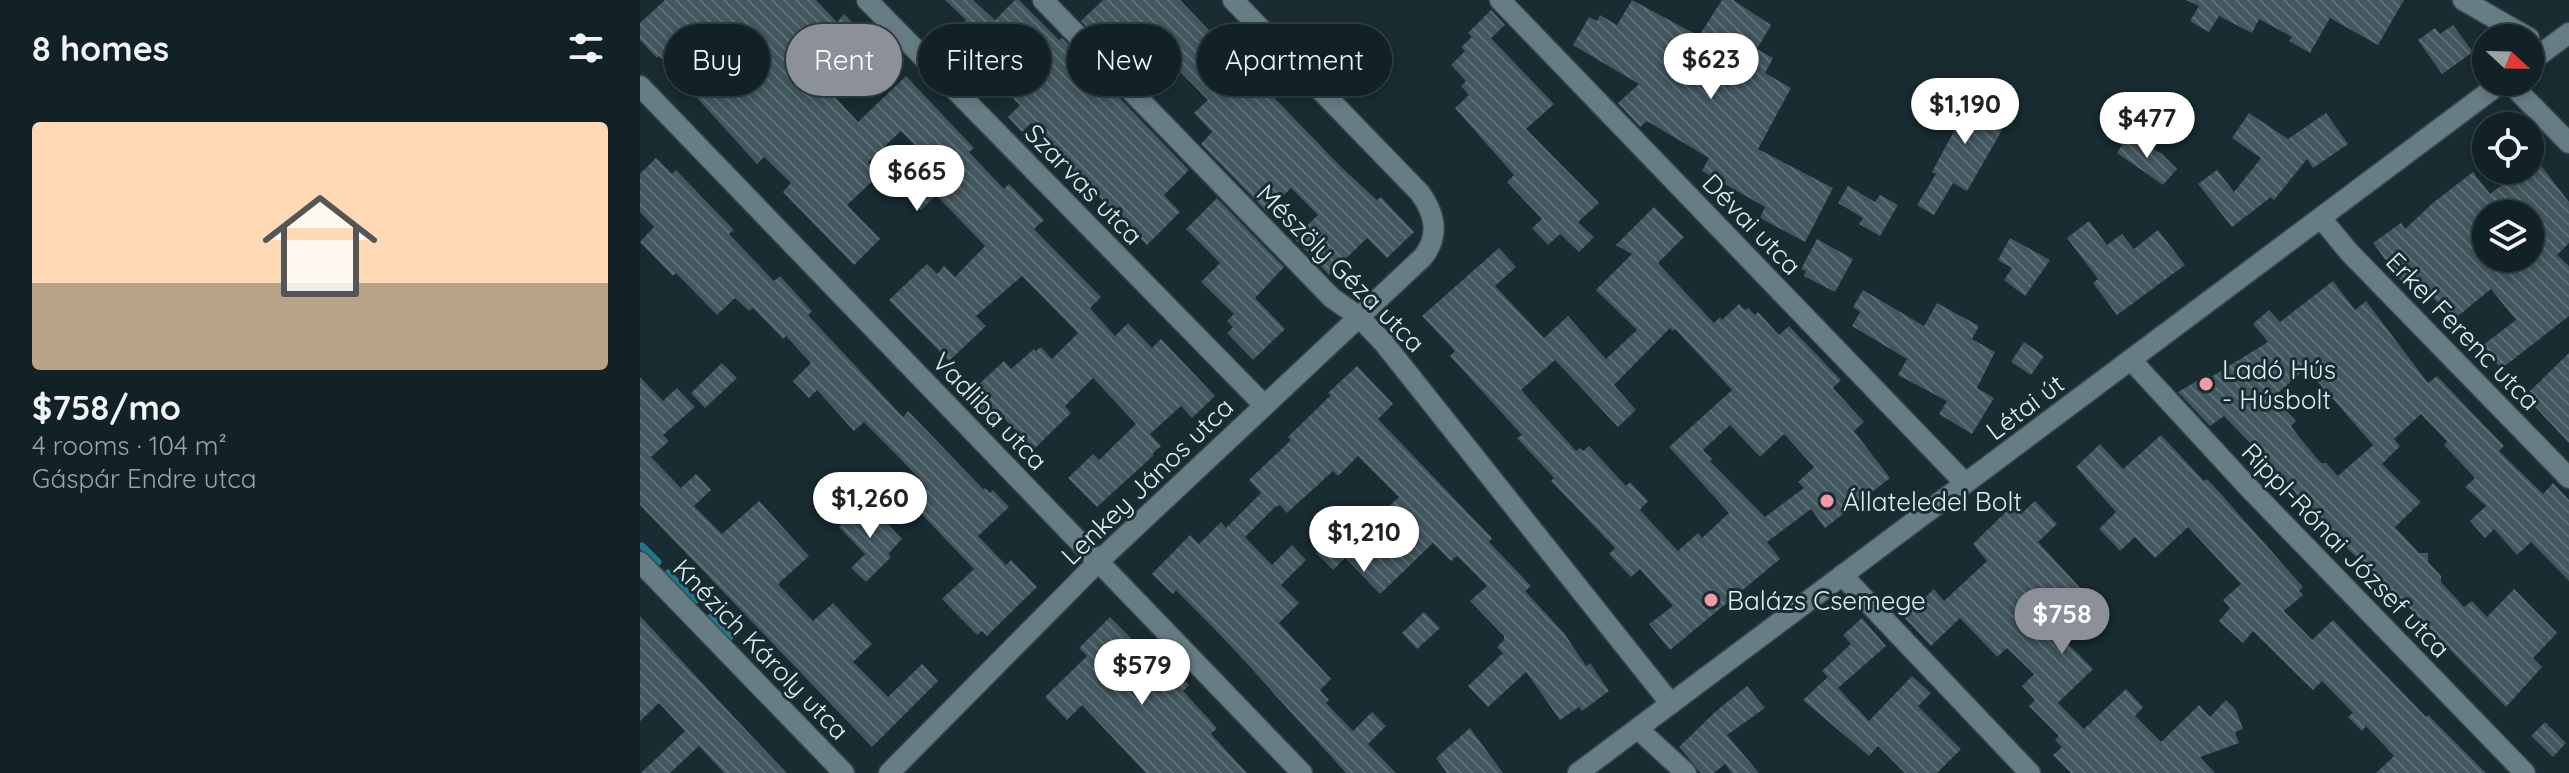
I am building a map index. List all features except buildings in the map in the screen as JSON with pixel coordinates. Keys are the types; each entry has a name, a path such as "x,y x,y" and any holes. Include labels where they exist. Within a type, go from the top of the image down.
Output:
{"street":[{"name":"Szarvas utca","path":"867,0 1264,405"},
{"name":"Mészöly Géza utca","path":"1043,0 1332,298 1358,316 1383,342 1671,704"},
{"name":"Lenkey János utca","path":"889,773 1099,561 1423,257 1432,242 1433,217 1426,201 1402,172 1233,0"},
{"name":"Dévai utca","path":"1500,0 1965,483"},
{"path":"2463,0 2505,24"},
{"path":"2544,40 2569,33"},
{"name":"Vadliba utca","path":"640,86 1302,773"},
{"name":"Létai út","path":"1578,773 2483,96"},
{"path":"2523,96 2569,143"},
{"name":"Erkel Ferenc utca","path":"2321,218 2349,252 2569,478"},
{"name":"Rippl-Rónai József utca","path":"2131,360 2248,487 2525,773"},
{"name":"Knézich Károly utca","path":"640,562 844,773"},
{"path":"1842,575 2030,773"},
{"path":"1638,729 1686,773"}],"waterway":[{"path":"642,546 658,562"},
{"path":"668,573 695,601"},
{"path":"711,617 730,637"}],"place":[{"name":"Ladó Hús - Húsbolt","path":"2206,384"},
{"name":"Állateledel Bolt","path":"1827,501"},
{"name":"Balázs Csemege","path":"1711,600"}]}
